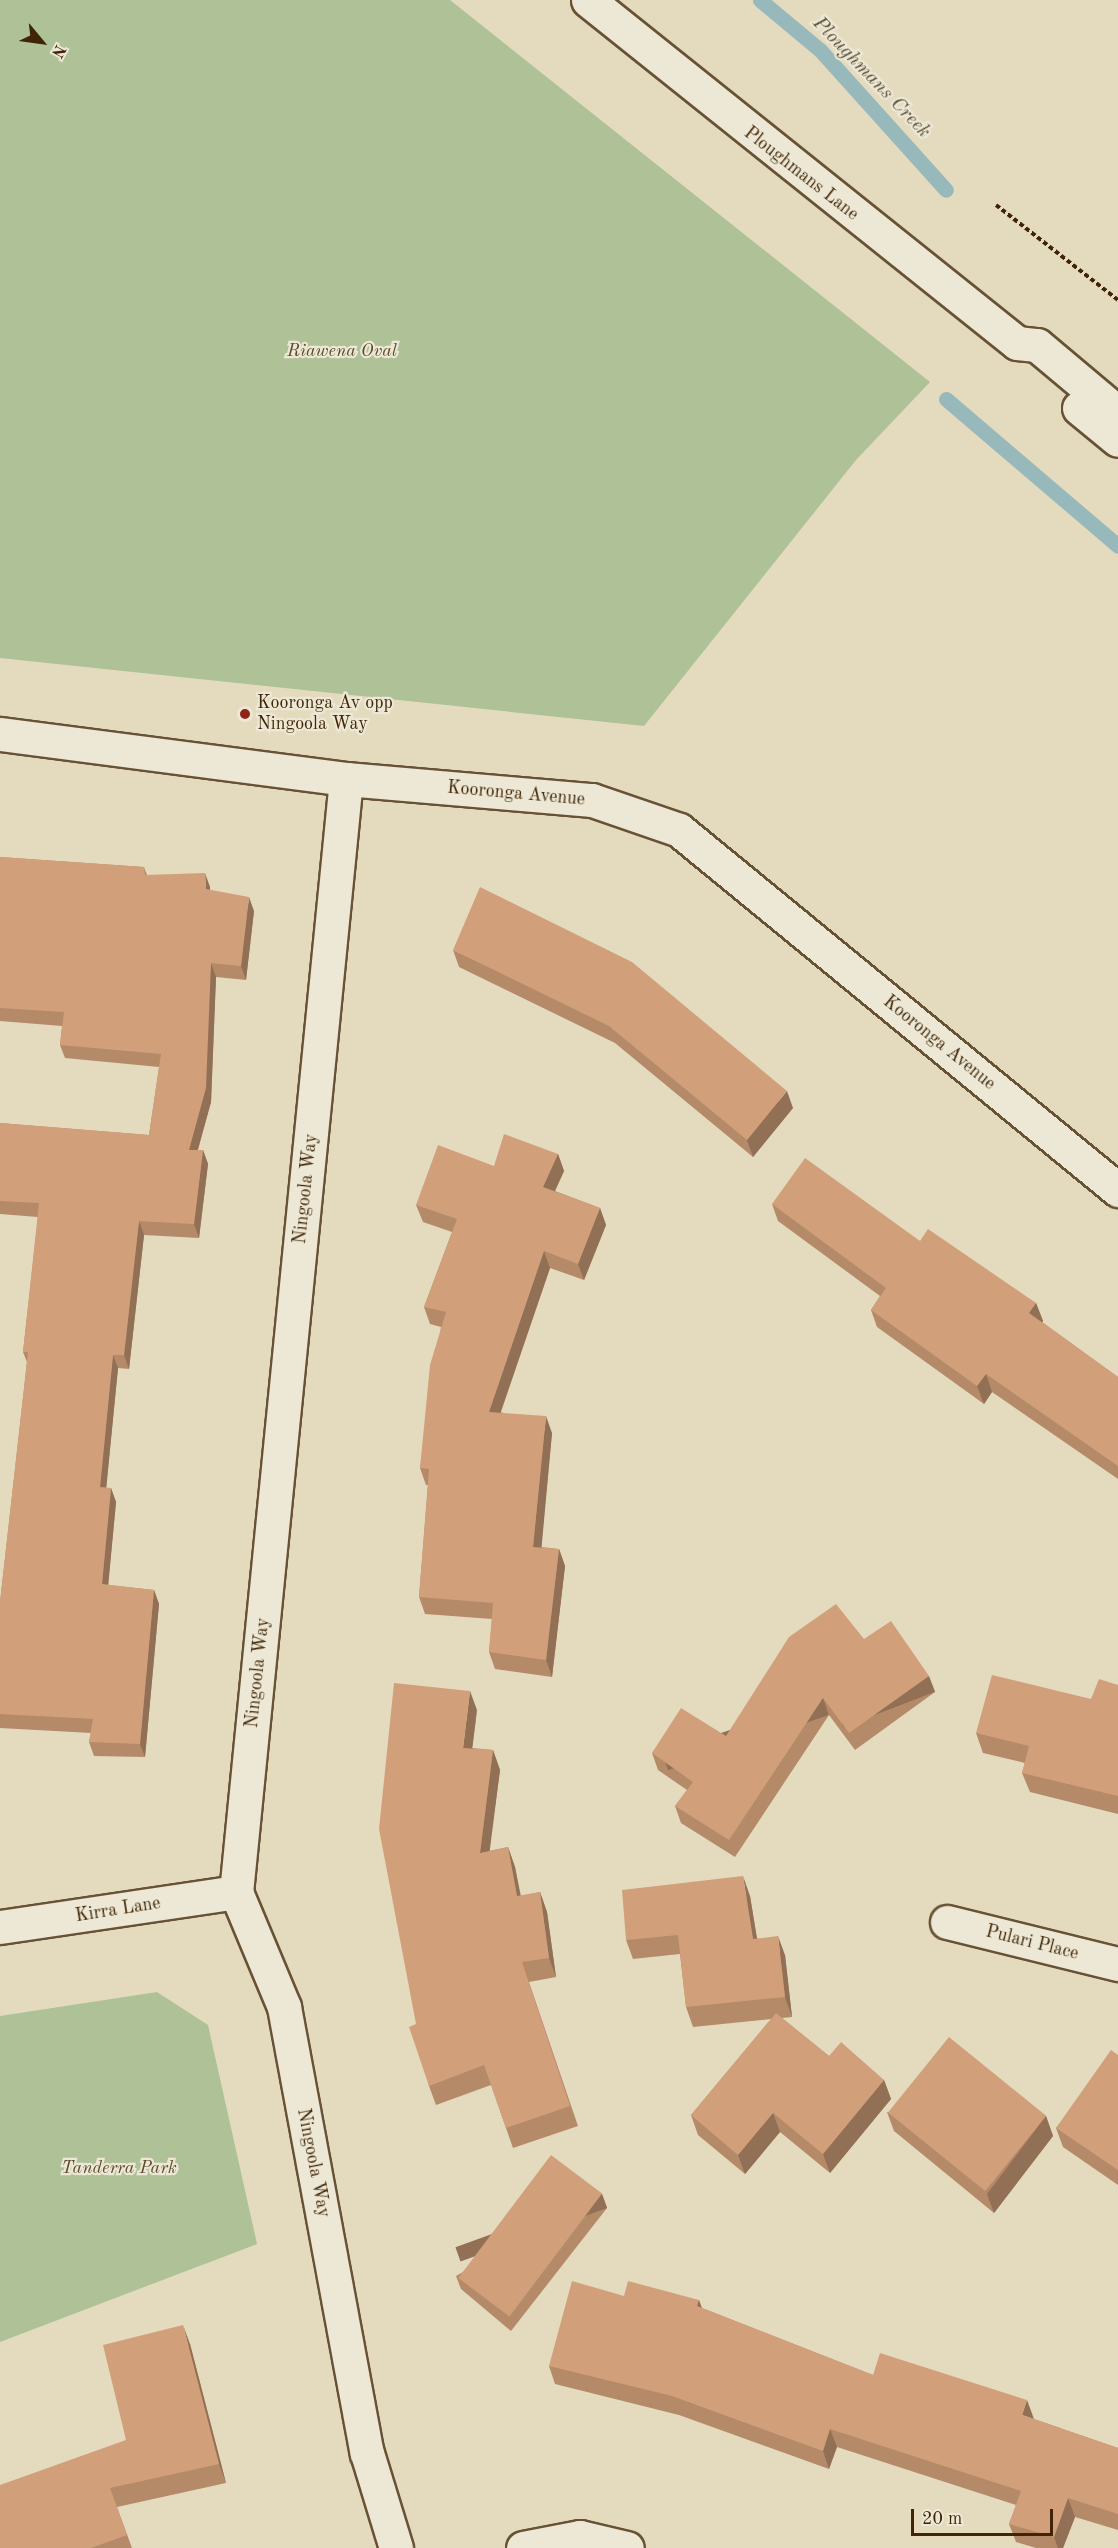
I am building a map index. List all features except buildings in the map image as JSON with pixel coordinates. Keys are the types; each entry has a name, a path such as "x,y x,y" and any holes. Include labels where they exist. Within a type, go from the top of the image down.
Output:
{"street":[{"name":"Ploughmans Lane","path":"588,0 1017,343 1023,362 1117,416"},
{"name":"Kooronga Avenue","path":"0,734 346,779 592,800 679,830 1118,1190"},
{"name":"Ningoola Way","path":"346,779 236,1892 284,2007 367,2453 396,2548"},
{"name":"Kirra Lane","path":"0,1927 236,1892"},
{"name":"Pulari Place","path":"947,1922 1118,1964"},
{"path":"523,2548 580,2537 627,2548"}],"path":[{"path":"996,205 1118,300"}],"green space":[{"name":"Riawena Oval","path":"0,0 450,0 930,382 856,460 644,726 0,658"},
{"name":"Tanderra Park","path":"157,1992 208,2025 257,2244 0,2342 0,2016"}],"waterway":[{"name":"Ploughmans Creek","path":"760,0 820,50 946,190"},
{"name":"Ploughmans Creek","path":"946,399 1118,546"}],"place":[{"name":"Kooronga Av opp Ningoola Way","path":"245,714"}]}
